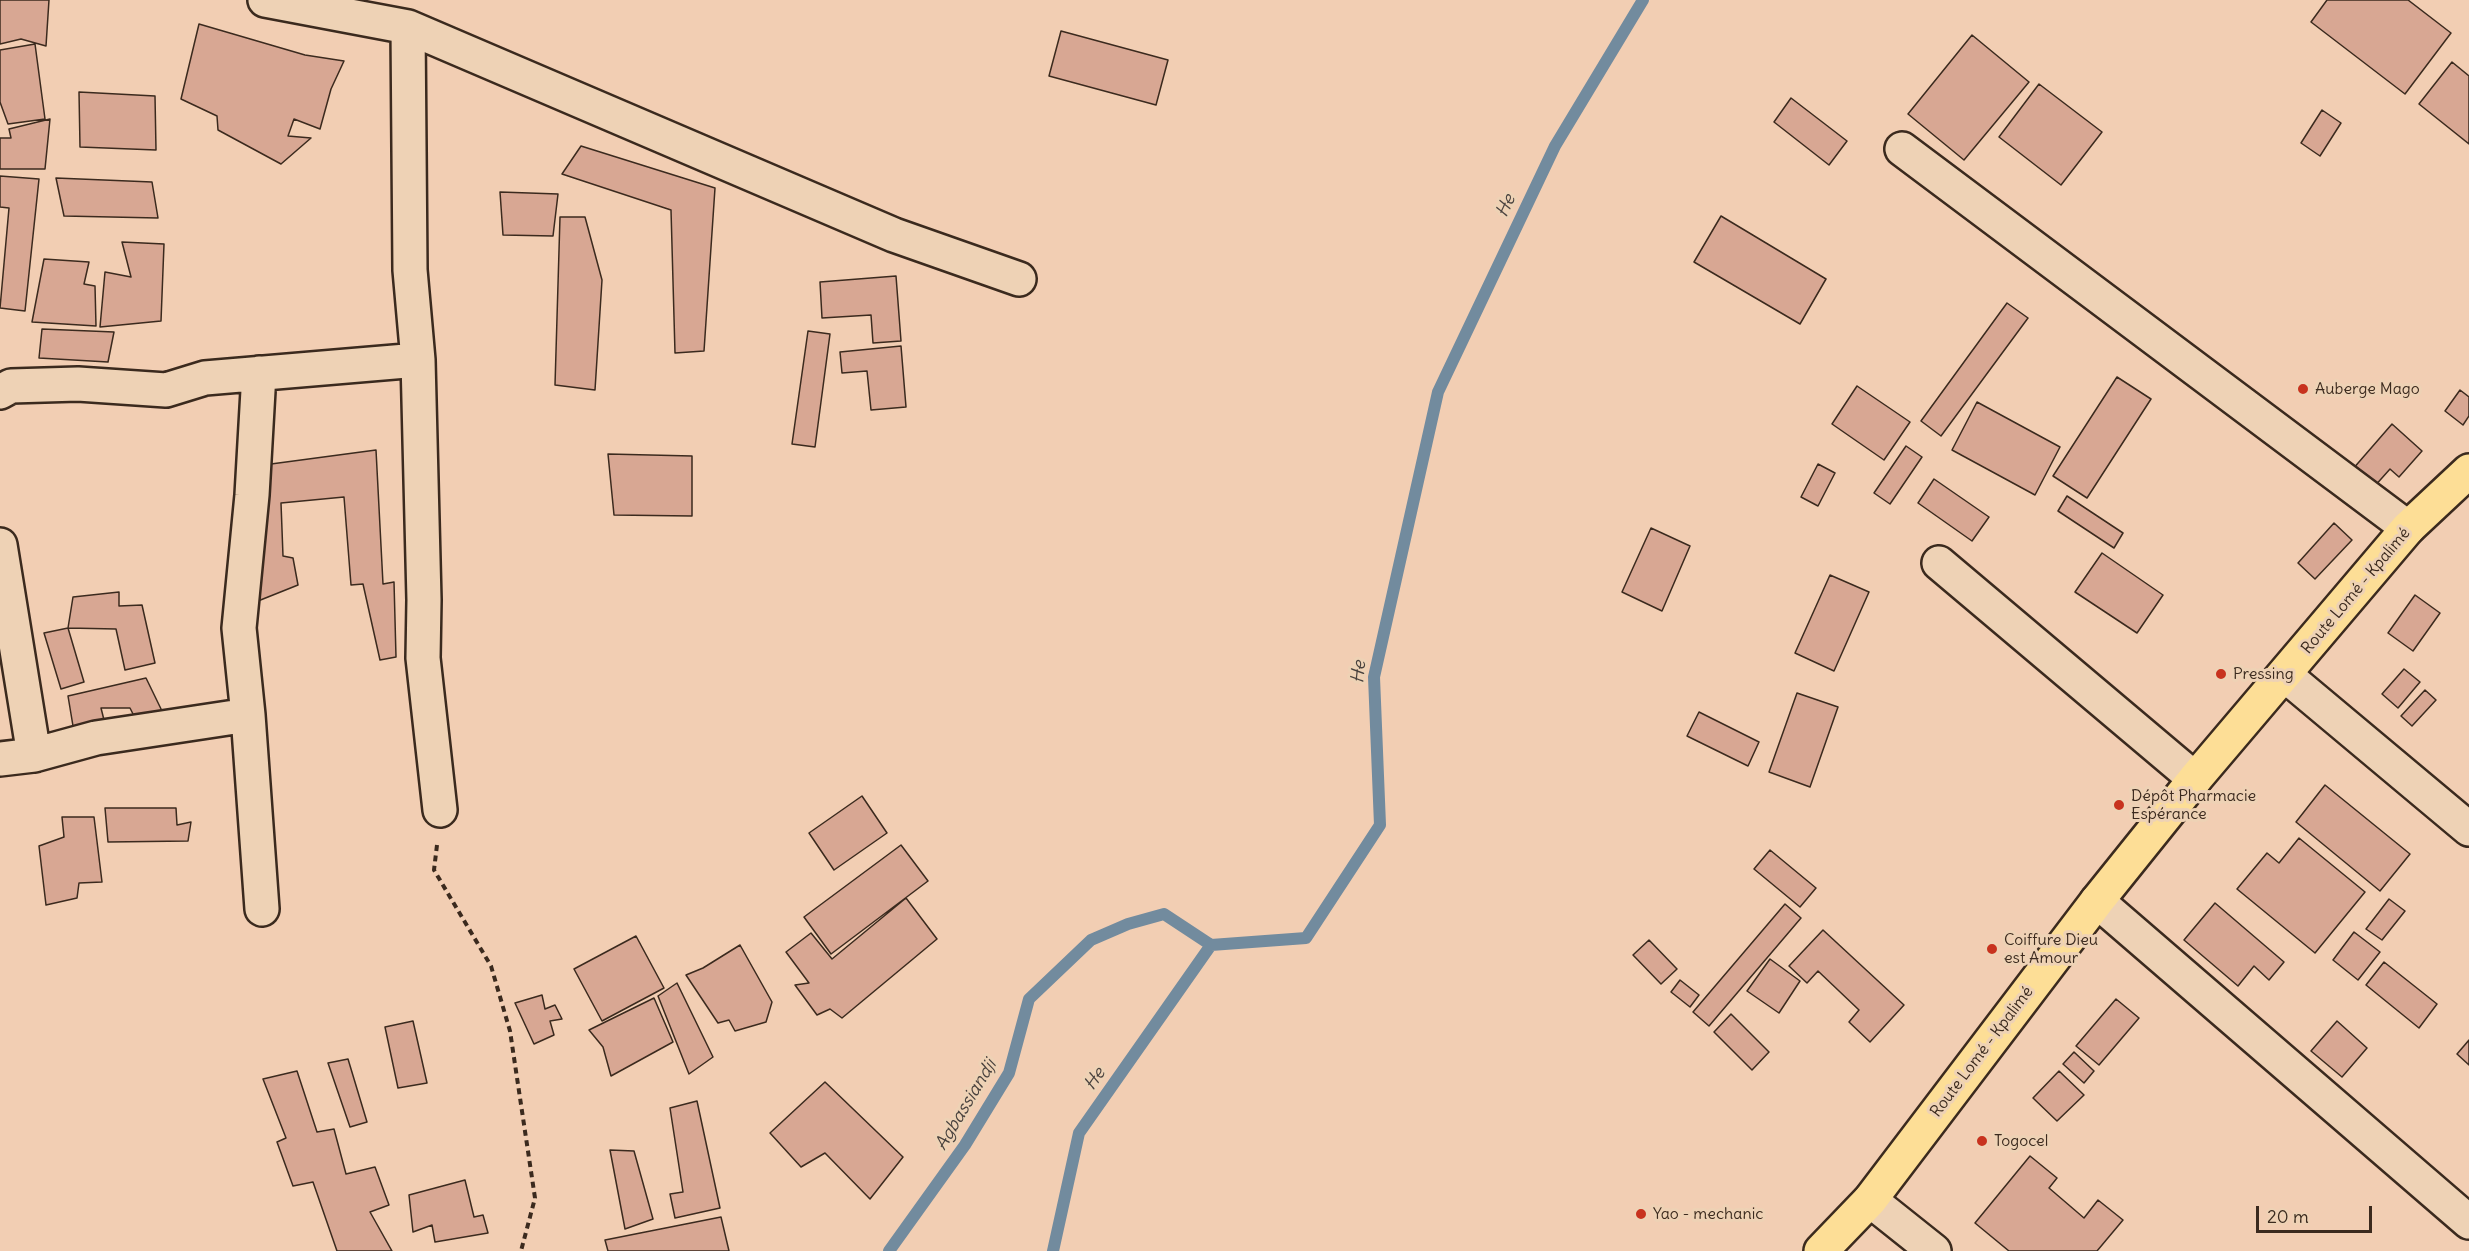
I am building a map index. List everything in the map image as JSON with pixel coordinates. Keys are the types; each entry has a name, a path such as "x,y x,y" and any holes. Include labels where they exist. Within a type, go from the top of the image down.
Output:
{"main road":[{"name":"Route Lomé - Kpalimé","path":"1821,1251 1870,1200 2097,901 2195,779 2408,528 2469,471"}],"street":[{"path":"265,0 408,27 894,235 1019,279"},
{"path":"408,27 410,270 418,360 424,600 423,658 440,810"},
{"path":"1902,149 2408,528"},
{"path":"0,393 11,386 78,384 166,390 205,378 418,360"},
{"path":"259,373 252,495 239,628 248,715 262,909"},
{"path":"0,545 34,755"},
{"path":"1939,562 2195,779"},
{"path":"2285,675 2469,829"},
{"path":"0,759 34,755 96,738 248,715"},
{"path":"2097,901 2469,1222"},
{"path":"1870,1200 1934,1251"}],"path":[{"path":"440,810 435,870 491,966 510,1030 535,1198 521,1251"}],"building":[{"path":"0,0 49,0 46,46 21,39 0,44"},
{"path":"2327,0 2408,0 2451,33 2405,94 2311,22"},
{"path":"199,24 305,55 344,61 331,89 320,129 294,119 288,136 311,138 281,164 218,130 217,116 181,99"},
{"path":"1061,31 1168,60 1156,105 1049,76"},
{"path":"1972,35 2029,82 1964,160 1908,114"},
{"path":"35,44 45,119 8,124 0,102 0,50"},
{"path":"2452,62 2469,76 2469,144 2419,104"},
{"path":"2039,84 2102,132 2061,185 1999,137"},
{"path":"79,92 155,96 156,150 80,147"},
{"path":"1791,98 1847,141 1829,165 1774,122"},
{"path":"2322,110 2341,123 2320,156 2301,143"},
{"path":"50,119 45,169 0,169 0,138 11,138 9,129"},
{"path":"581,146 715,188 704,351 675,353 671,210 562,174"},
{"path":"0,176 39,179 25,311 0,308 9,208 0,207"},
{"path":"56,178 152,182 158,218 64,216"},
{"path":"500,192 558,194 553,236 503,235"},
{"path":"1721,216 1826,279 1800,324 1694,262"},
{"path":"560,217 585,217 602,280 595,390 555,385"},
{"path":"122,242 164,244 161,321 100,327 105,272 131,277"},
{"path":"44,259 89,262 84,284 95,286 96,326 32,322"},
{"path":"896,276 901,341 873,343 871,315 822,318 820,282"},
{"path":"2007,303 2028,318 1941,436 1921,421"},
{"path":"42,329 114,332 108,362 39,358"},
{"path":"808,331 830,334 815,447 792,444"},
{"path":"901,346 906,407 871,410 867,371 842,373 840,352"},
{"path":"2117,377 2151,399 2087,498 2053,476"},
{"path":"1857,386 1910,422 1884,460 1832,424"},
{"path":"2460,390 2469,397 2469,416 2463,425 2445,411"},
{"path":"1977,402 2060,447 2035,495 1952,450"},
{"path":"2392,424 2422,451 2399,477 2390,469 2373,488 2352,470"},
{"path":"1906,446 1922,457 1890,504 1874,493"},
{"path":"376,450 383,584 394,582 396,657 380,660 363,584 351,585 344,497 281,503 283,556 293,558 298,585 258,601 271,464"},
{"path":"608,454 692,456 692,516 614,515"},
{"path":"1818,464 1835,473 1818,506 1801,497"},
{"path":"1934,479 1989,517 1972,541 1918,503"},
{"path":"2067,496 2123,533 2114,548 2058,511"},
{"path":"2334,523 2352,540 2315,579 2298,563"},
{"path":"1651,528 1690,546 1662,611 1622,592"},
{"path":"2102,553 2163,595 2137,633 2075,592"},
{"path":"1830,575 1869,592 1834,671 1795,653"},
{"path":"119,592 119,606 142,605 155,663 125,670 116,629 68,628 73,597"},
{"path":"2415,595 2440,613 2413,651 2388,633"},
{"path":"68,628 84,682 61,689 44,633"},
{"path":"2404,669 2420,682 2398,708 2382,694"},
{"path":"146,678 163,713 138,724 130,708 101,708 105,724 73,726 68,696"},
{"path":"2425,690 2436,700 2412,726 2401,716"},
{"path":"1797,693 1838,707 1810,787 1769,772"},
{"path":"1699,712 1759,742 1748,766 1687,736"},
{"path":"2325,785 2410,854 2380,891 2296,822"},
{"path":"862,796 887,833 834,870 809,833"},
{"path":"105,808 176,808 177,825 191,822 188,841 108,842"},
{"path":"62,817 94,817 102,882 79,883 77,898 46,905 39,846 64,837"},
{"path":"2299,838 2365,892 2315,953 2237,889 2267,853 2279,863"},
{"path":"901,845 928,881 831,954 804,917"},
{"path":"1770,850 1816,888 1800,907 1754,869"},
{"path":"906,898 937,939 842,1018 830,1009 817,1015 795,985 809,983 786,952 811,933 832,959"},
{"path":"2389,899 2405,911 2382,940 2366,929"},
{"path":"2215,903 2284,962 2269,980 2254,966 2238,986 2184,940"},
{"path":"1785,904 1801,918 1709,1026 1693,1012"},
{"path":"1823,930 1904,1005 1870,1042 1849,1022 1859,1010 1818,971 1807,983 1789,966"},
{"path":"2354,932 2380,952 2358,980 2333,960"},
{"path":"636,936 664,988 602,1021 574,969"},
{"path":"1649,940 1677,969 1661,984 1633,955"},
{"path":"740,945 772,1002 766,1022 735,1031 729,1020 718,1023 686,975 703,968"},
{"path":"1770,959 1800,981 1779,1013 1747,991"},
{"path":"2384,962 2437,1004 2419,1028 2366,985"},
{"path":"1680,980 1699,995 1690,1007 1671,992"},
{"path":"677,983 713,1057 689,1074 658,996"},
{"path":"542,995 545,1009 555,1005 562,1019 550,1021 554,1035 534,1044 515,1003"},
{"path":"654,998 673,1042 611,1076 603,1047 589,1030"},
{"path":"2116,999 2139,1018 2099,1065 2076,1046"},
{"path":"1731,1014 1769,1052 1752,1070 1714,1032"},
{"path":"413,1021 427,1083 398,1088 385,1027"},
{"path":"2337,1021 2367,1048 2342,1077 2311,1051"},
{"path":"2469,1040 2469,1065 2457,1054"},
{"path":"2074,1052 2094,1071 2084,1083 2063,1064"},
{"path":"348,1059 367,1122 350,1127 328,1063"},
{"path":"297,1071 317,1132 334,1129 346,1174 375,1167 389,1205 370,1212 392,1251 337,1251 313,1182 293,1186 277,1142 286,1138 263,1079"},
{"path":"2059,1071 2084,1095 2057,1121 2033,1098"},
{"path":"825,1082 903,1157 870,1199 825,1153 801,1167 770,1133"},
{"path":"697,1101 720,1208 675,1218 670,1194 683,1192 670,1108"},
{"path":"610,1150 634,1151 653,1219 625,1229"},
{"path":"2030,1156 2057,1178 2049,1188 2084,1218 2098,1200 2123,1220 2097,1251 2009,1251 1975,1223"},
{"path":"465,1180 474,1217 483,1215 488,1233 435,1242 432,1225 413,1232 409,1195"},
{"path":"721,1217 729,1251 608,1251 605,1240"}],"waterway":[{"name":"He","path":"1053,1251 1079,1133 1211,945 1306,938 1380,825 1374,677 1438,392 1555,146 1643,0"},
{"name":"Agbassiandji","path":"889,1251 965,1145 1009,1073 1029,999 1091,940 1128,924 1164,914 1211,945"}],"place":[{"name":"Auberge Mago","path":"2303,389"},
{"name":"Pressing","path":"2221,674"},
{"name":"Dépôt Pharmacie Espérance","path":"2119,805"},
{"name":"Coiffure Dieu est Amour","path":"1992,949"},
{"name":"Togocel","path":"1982,1141"},
{"name":"Yao - mechanic","path":"1641,1214"}]}
